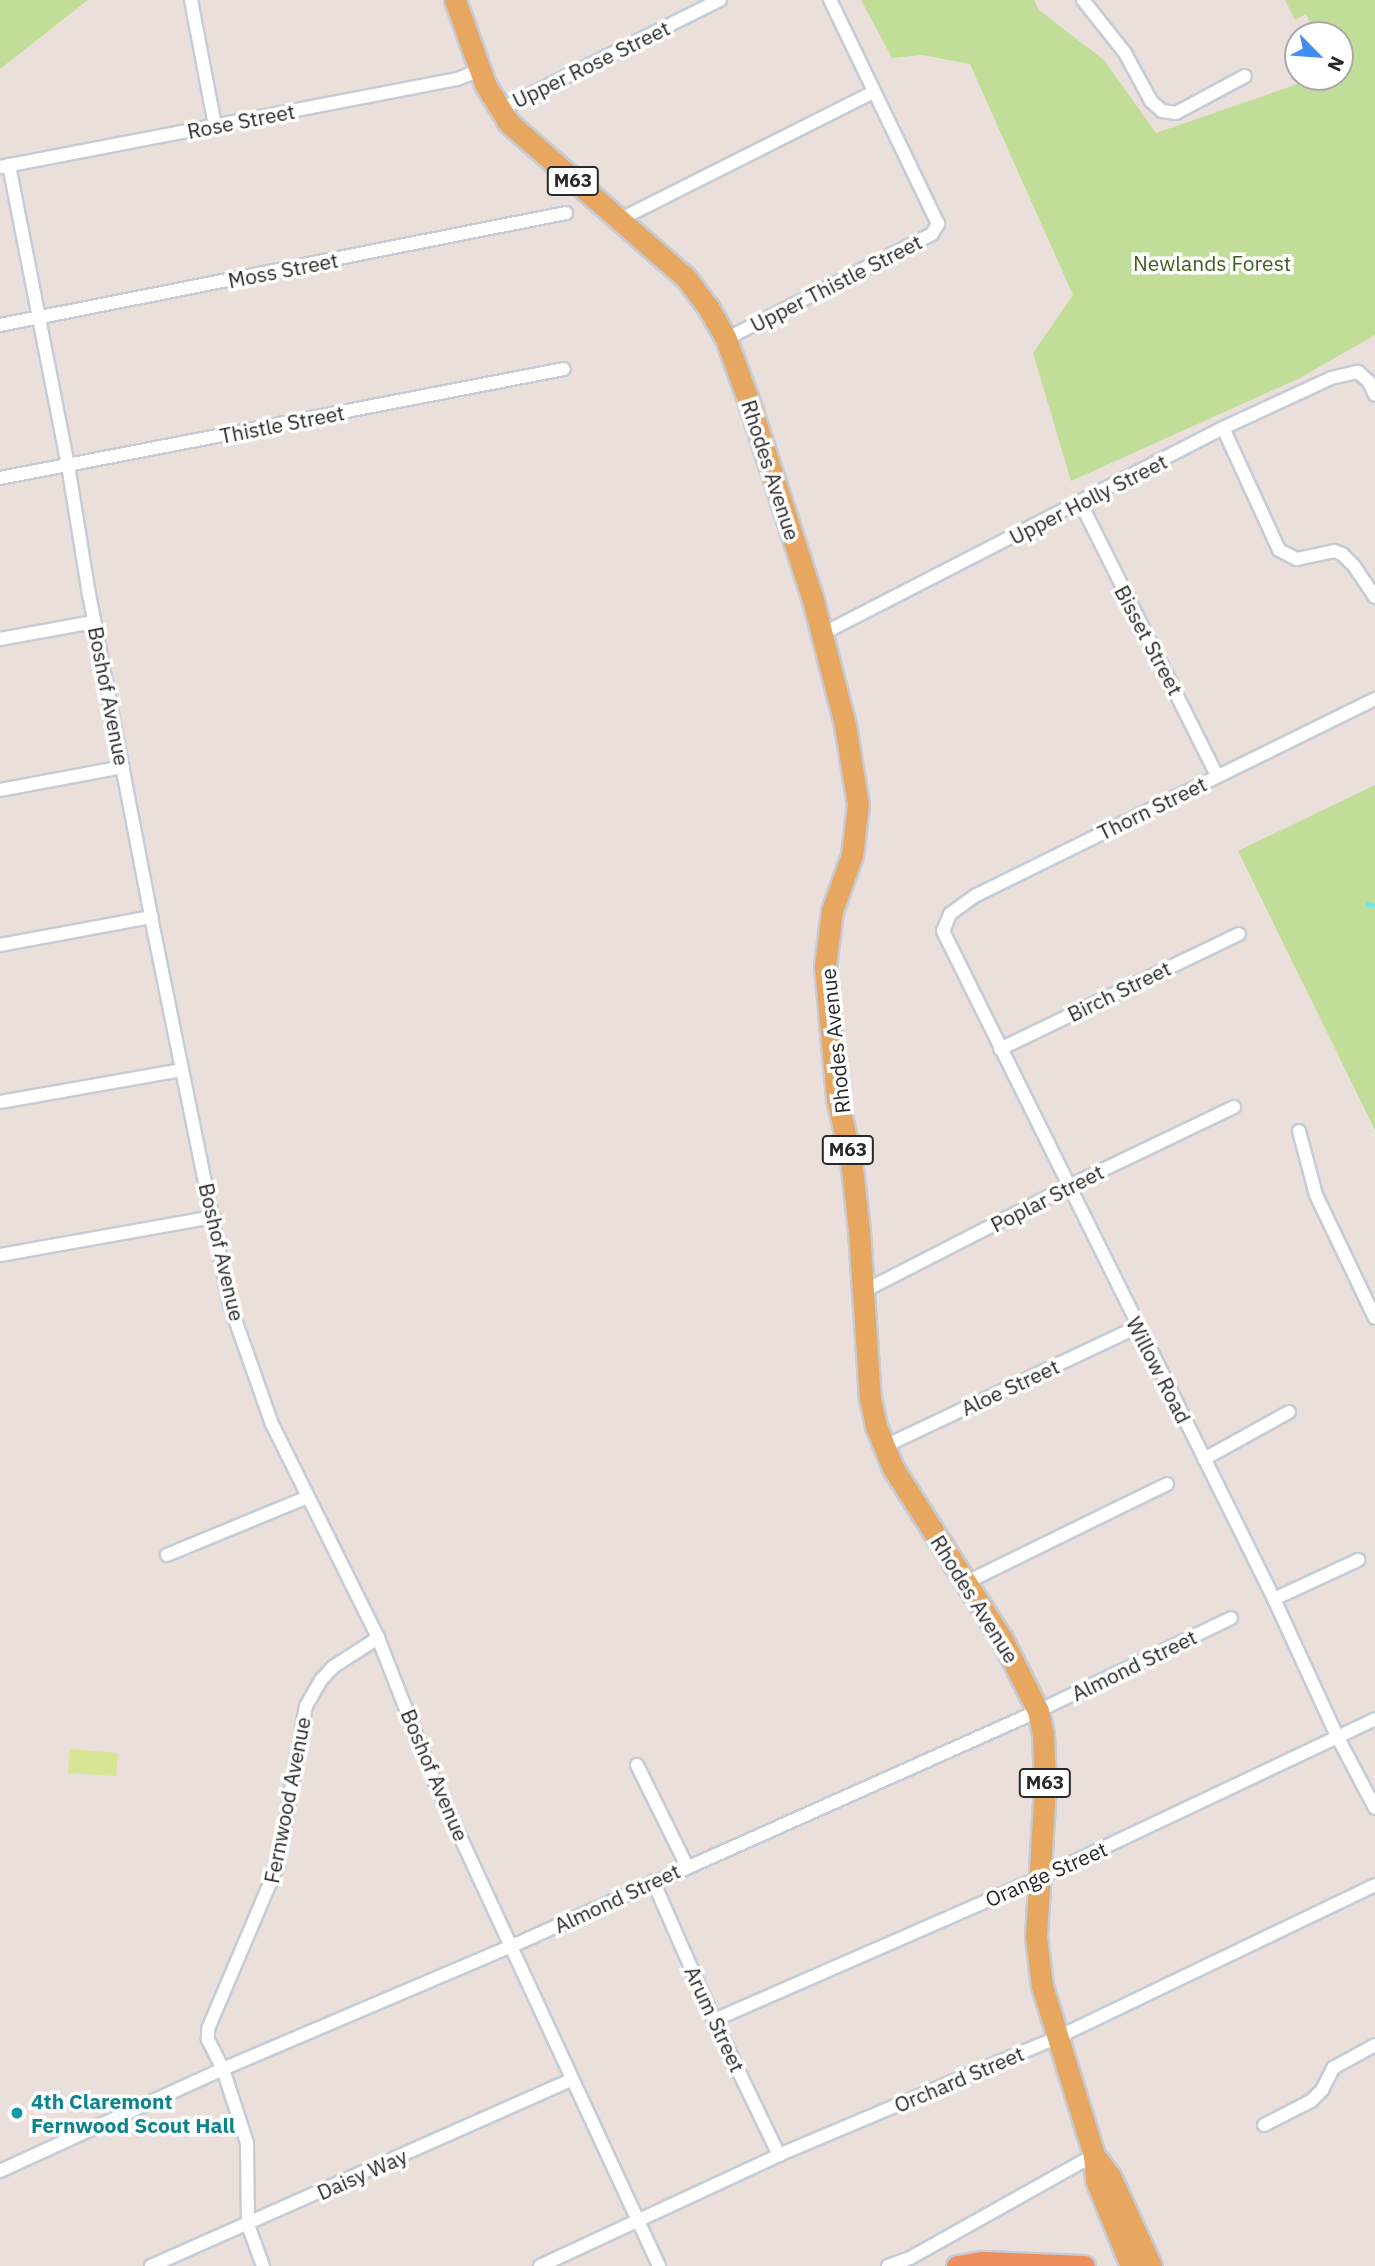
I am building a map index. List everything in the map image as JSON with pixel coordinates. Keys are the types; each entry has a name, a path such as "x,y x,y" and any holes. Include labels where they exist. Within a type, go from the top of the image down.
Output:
{"highway":[{"path":"957,2266 983,2262 1084,2266"}],"main road":[{"name":"Rhodes Avenue","path":"455,0 480,70 499,110 530,145 686,278 704,301 726,339 797,548 845,724 858,804 856,833 832,911 825,966 837,1098 851,1160 859,1230 870,1398 883,1447 905,1489 1012,1657 1038,1712 1043,1734 1045,1785 1037,1879 1037,1949 1042,1986 1094,2155 1096,2180 1131,2266"},
{"name":"Rhodes Avenue","path":"1094,2155 1110,2176 1152,2266"}],"street":[{"path":"191,0 215,127"},
{"name":"Upper Rose Street","path":"499,110 720,0"},
{"path":"620,220 874,92 830,0"},
{"path":"1083,0 1125,53 1151,101 1162,111 1176,113 1245,76"},
{"name":"Rose Street","path":"4,166 457,79 480,70"},
{"name":"Upper Thistle Street","path":"726,339 932,234 938,220 874,92"},
{"name":"Boshof Avenue","path":"4,166 39,318 151,917 230,1305 272,1424 378,1638 432,1776 659,2266"},
{"name":"Moss Street","path":"0,325 566,213"},
{"name":"Thistle Street","path":"0,478 564,369"},
{"name":"Upper Holly Street","path":"822,634 1081,504 1223,428 1331,378 1358,372 1369,382 1375,395"},
{"path":"1223,428 1279,550 1297,559 1334,551 1342,554 1354,566 1375,597"},
{"name":"Bisset Street","path":"1081,504 1217,776"},
{"path":"0,639 94,622"},
{"name":"Thorn Street","path":"943,931 950,914 976,895 1375,699"},
{"path":"0,790 123,767"},
{"path":"0,945 151,917"},
{"name":"Willow Road","path":"943,931 1274,1599 1338,1738 1375,1808"},
{"name":"Birch Street","path":"1000,1049 1239,934"},
{"path":"0,1102 181,1070"},
{"name":"Poplar Street","path":"862,1292 1069,1186 1234,1107"},
{"path":"1299,1131 1316,1195 1375,1318"},
{"path":"0,1255 214,1217"},
{"name":"Aloe Street","path":"883,1447 1137,1327"},
{"path":"1204,1459 1289,1412"},
{"path":"965,1583 1167,1484"},
{"path":"167,1555 308,1497"},
{"path":"1274,1599 1358,1560"},
{"name":"Almond Street","path":"0,2171 223,2069 512,1946 1038,1712 1231,1618"},
{"name":"Fernwood Avenue","path":"263,2266 248,2225 247,2143 223,2069 208,2039 208,2029 278,1864 306,1706 321,1680 333,1667 378,1638"},
{"name":"Orange Street","path":"714,2020 1037,1879 1375,1719"},
{"path":"637,1765 688,1866"},
{"name":"Arum Street","path":"653,1881 714,2020 779,2155"},
{"name":"Orchard Street","path":"540,2266 779,2155 1056,2038 1375,1885"},
{"path":"1264,2125 1311,2101 1322,2090 1333,2068 1375,2046"},
{"name":"Daisy Way","path":"151,2266 572,2079"},
{"path":"888,2266 910,2258 1094,2155"}],"green space":[{"path":"0,0 88,0 0,69"},
{"name":"Newlands Forest","path":"861,0 1034,0 1039,10 1104,60 1156,133 1284,89 1284,91 1354,91 1354,21 1309,21 1306,14 1295,20 1285,0 1375,0 1375,335 1300,378 1071,481 1033,353 1073,295 970,64 922,55 892,58"},
{"path":"1375,785 1375,1130 1238,851"},
{"path":"70,1749 118,1753 116,1776 68,1773"}],"waterway":[{"path":"1368,904 1375,905"}],"place":[{"name":"4th Claremont Fernwood Scout Hall","path":"17,2113"}]}
